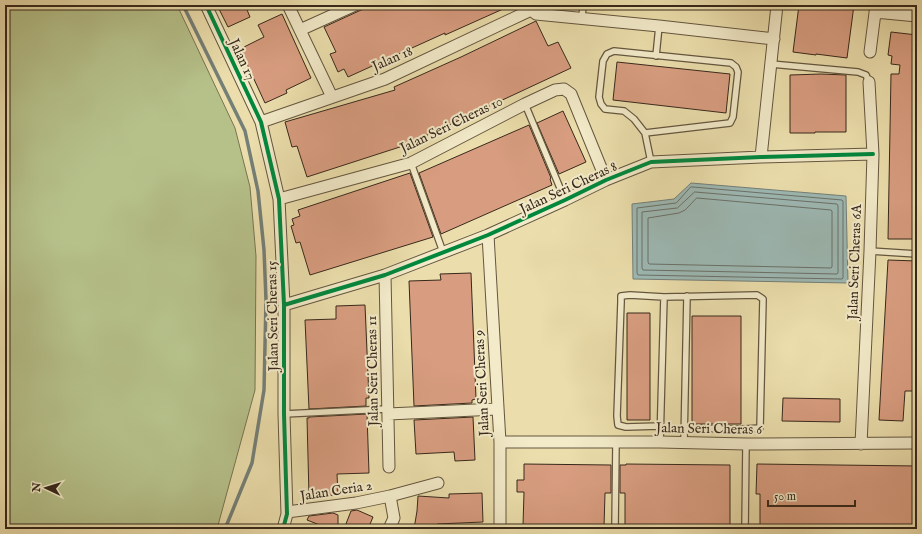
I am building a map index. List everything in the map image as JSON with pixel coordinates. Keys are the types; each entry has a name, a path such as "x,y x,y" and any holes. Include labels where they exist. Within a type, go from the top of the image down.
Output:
{"street":[{"name":"Jalan 17","path":"206,5 261,122"},
{"path":"288,5 332,97"},
{"path":"300,30 355,5"},
{"path":"761,157 777,5"},
{"name":"Jalan 18","path":"261,122 385,79 531,8"},
{"path":"531,8 536,14 774,39"},
{"path":"870,52 875,8 917,16"},
{"name":"Jalan Seri Cheras 6A","path":"861,444 873,154 869,82"},
{"name":"Jalan Seri Cheras 10","path":"279,200 411,162 525,104 556,90 564,89 571,94 606,180"},
{"name":"Jalan Seri Cheras 15","path":"261,122 279,200 284,305 284,414 287,512 283,529"},
{"name":"Jalan Seri Cheras 8","path":"284,305 385,275 488,235 566,200 606,180 651,162 873,154"},
{"name":"Jalan Seri Cheras 9","path":"488,235 500,442 500,529"},
{"name":"Jalan Seri Cheras 11","path":"385,275 389,467"},
{"path":"388,411 497,409"},
{"name":"Jalan Seri Cheras 6","path":"500,442 684,442 746,444 917,443"},
{"name":"Jalan Ceria 2","path":"287,512 356,503 390,496 438,483"},
{"name":"Jalan Ceria 2","path":"389,529 394,518 390,496"}],"lane":[{"path":"582,18 583,5"},
{"path":"656,56 659,26"},
{"path":"645,133 730,123 733,117 738,72 736,67 731,63 614,52 607,54 603,61 599,97 601,104 604,109 624,111 634,119 645,133 651,162"},
{"path":"771,64 858,72 866,75 869,82"},
{"path":"525,104 566,200"},
{"path":"411,162 443,252"},
{"path":"870,251 917,254"},
{"path":"660,426 618,425 617,416 621,296 630,295 664,297 757,295 763,299 764,305 760,428 684,428"},
{"path":"684,442 687,296"},
{"path":"660,442 664,297"},
{"path":"284,414 388,411"},
{"path":"615,529 616,442"},
{"path":"745,529 746,444"}],"green space":[{"path":"5,5 177,5 235,128 250,187 256,256 255,390 217,529 5,529"}],"water":[{"path":"691,183 846,196 848,283 633,279 632,204 674,199"}],"building":[{"path":"217,5 245,5 250,17 228,27"},
{"path":"372,5 512,5 445,35 445,33 348,77 344,69 338,72 330,54 336,52 324,27"},
{"path":"799,5 854,5 847,58 793,52"},
{"path":"282,14 311,78 286,90 287,93 265,103 240,49 264,37 258,25"},
{"path":"536,21 548,46 558,42 571,68 406,145 307,177 297,146 292,147 285,122 395,90 394,87"},
{"path":"891,32 917,35 917,59 915,59 914,166 917,166 917,239 888,239 891,74 899,74 900,65 891,64 892,56 888,55"},
{"path":"617,62 730,74 726,113 613,100"},
{"path":"790,75 846,75 846,132 790,133"},
{"path":"563,111 586,162 559,174 537,123"},
{"path":"529,125 551,178 552,185 441,234 419,173"},
{"path":"410,173 433,237 310,275 300,242 296,243 291,226 294,225 292,219 300,216 298,210"},
{"path":"888,260 917,261 917,391 905,391 903,421 879,420"},
{"path":"471,273 476,399 472,400 472,403 414,406 409,281 441,280 440,274"},
{"path":"365,305 369,398 366,398 366,406 309,409 305,320 336,319 336,306"},
{"path":"627,313 650,313 650,420 627,420"},
{"path":"692,316 741,316 741,424 692,424"},
{"path":"783,398 840,399 840,422 782,421"},
{"path":"367,414 369,473 337,474 338,495 309,496 307,418"},
{"path":"473,417 475,460 455,461 454,452 416,454 414,420"},
{"path":"524,464 611,465 611,493 605,493 604,527 523,526 524,492 517,492 517,480 524,480"},
{"path":"757,464 917,466 917,529 760,527 760,494 756,494"},
{"path":"620,465 730,465 730,528 625,526 625,493 620,493"},
{"path":"482,493 483,522 437,524 436,529 414,529 418,496 449,498 449,494"},
{"path":"357,510 373,517 368,529 344,529 351,511"},
{"path":"333,513 338,515 338,529 330,529 307,520 309,516"}],"waterway":[{"path":"183,5 245,131 258,191 264,250 266,300 264,390 252,463 225,529"}],"cycle path":[{"path":"206,5 261,122 279,199 284,305 284,414 287,514 283,529"},
{"path":"284,305 385,275 488,235 606,180 651,162 873,154"}]}
